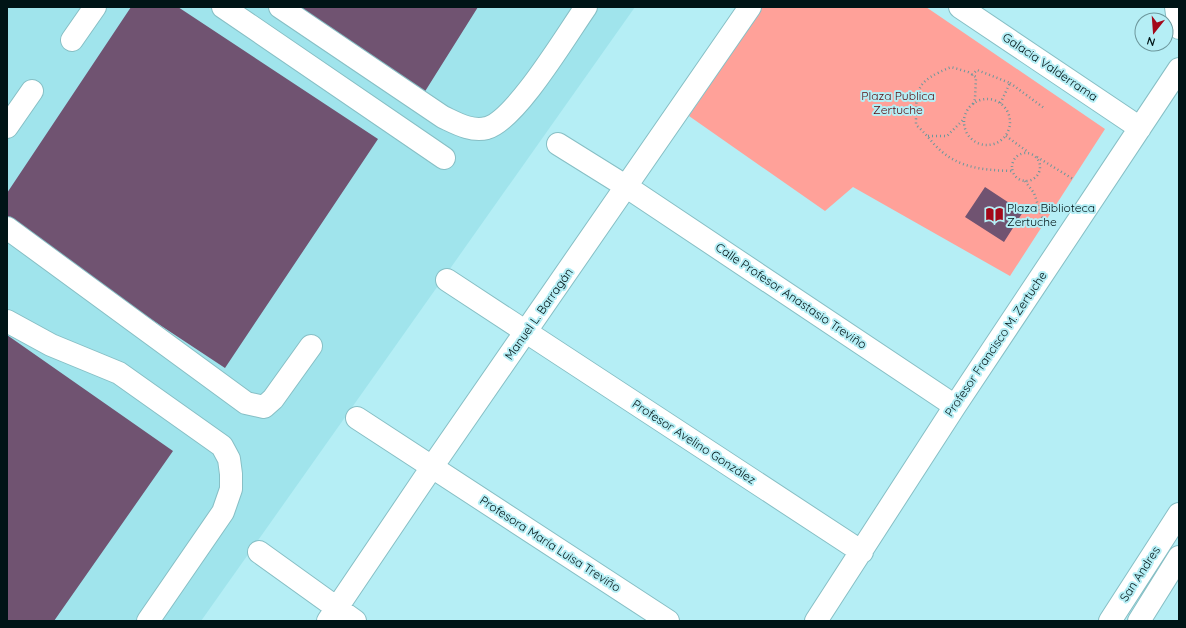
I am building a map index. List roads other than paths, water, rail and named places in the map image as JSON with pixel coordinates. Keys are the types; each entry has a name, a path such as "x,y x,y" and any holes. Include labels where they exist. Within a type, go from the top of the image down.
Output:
{"street":[{"path":"72,40 96,7"},
{"path":"223,7 444,158"},
{"path":"280,7 443,117 465,128 486,128 502,121 518,105 586,7"},
{"name":"Manuel L. Barragán","path":"332,615 432,467 527,332 750,7"},
{"name":"Galacia Valderrama","path":"960,7 1140,128"},
{"path":"1176,7 1179,28"},
{"name":"Profesor Francisco M. Zertuche","path":"816,621 955,406 1179,69"},
{"path":"7,127 32,91"},
{"name":"Calle Profesor Anastasio Treviño","path":"558,144 627,187 955,406"},
{"path":"7,228 246,403 264,407 273,399 311,346"},
{"name":"Profesor Avelino González","path":"448,280 862,552"},
{"path":"7,321 51,345 119,373 222,446 229,459 231,489 223,512 148,621"},
{"name":"Profesora María Luisa Treviño","path":"357,418 668,621"},
{"name":"San Andres","path":"1110,621 1176,524"},
{"path":"259,552 332,615 355,621"},
{"path":"1139,621 1179,557"}],"place":[{"name":"Plaza Biblioteca Zertuche","path":"994,215"}],"park label":[{"name":"Plaza Publica Zertuche","path":"898,103"}]}
